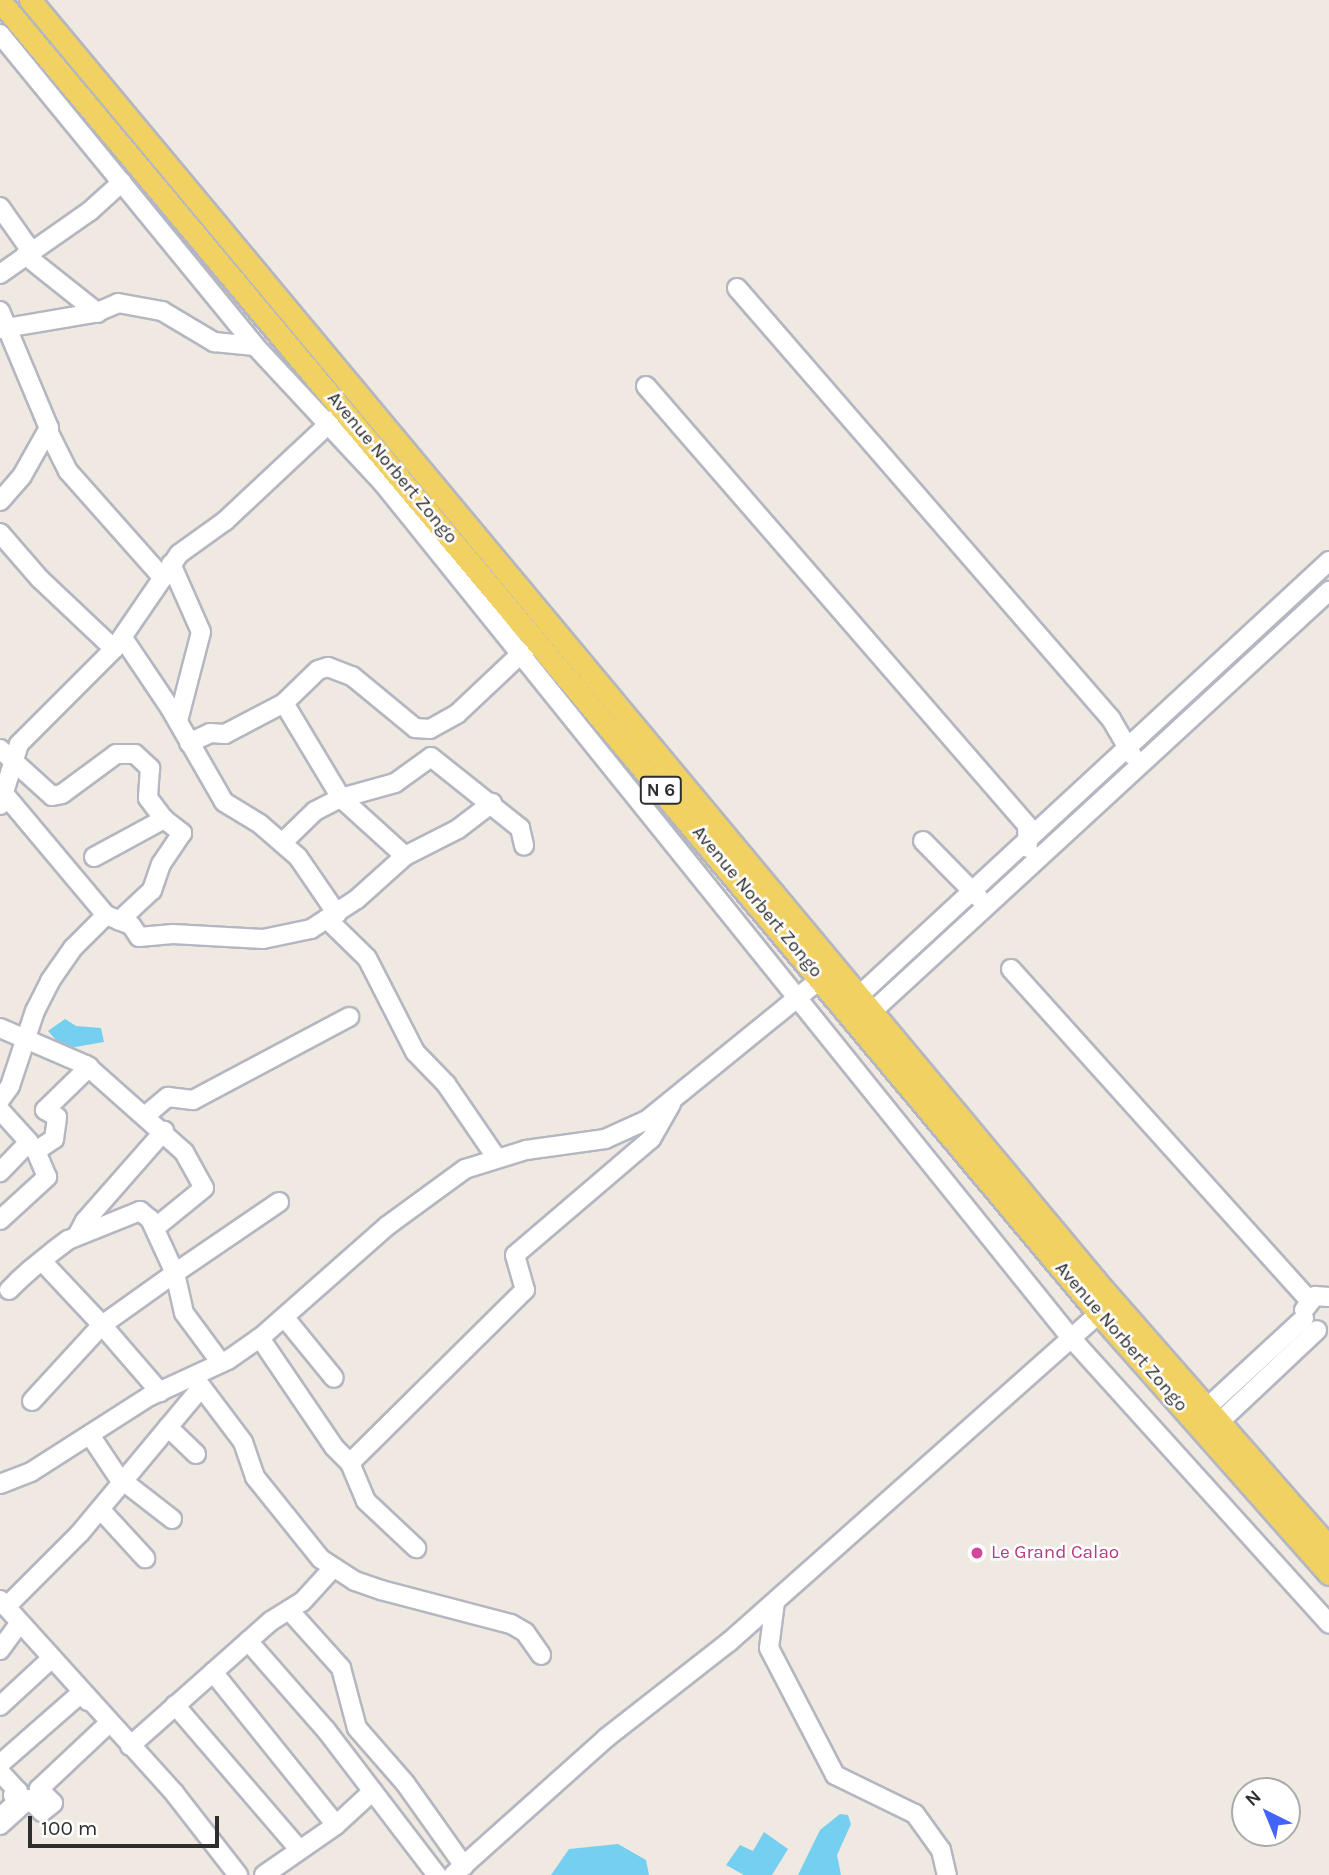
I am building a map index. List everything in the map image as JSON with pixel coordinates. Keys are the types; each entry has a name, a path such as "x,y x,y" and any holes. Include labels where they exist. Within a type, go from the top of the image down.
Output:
{"main road":[{"name":"Avenue Norbert Zongo","path":"30,0 860,1009 1206,1421 1329,1574"},
{"name":"Avenue Norbert Zongo","path":"0,1 822,978 860,1009 1099,1314 1329,1546"}],"street":[{"path":"0,34 255,346 382,482 519,656 799,997 1071,1338 1329,1624"},
{"path":"0,274 90,211 122,182"},
{"path":"0,206 28,253 98,313"},
{"path":"737,288 1111,719 1129,746 1137,768"},
{"path":"3,329 98,313 116,303 148,306 214,342 255,346"},
{"path":"0,311 3,329 68,471 167,571 201,632 177,721"},
{"path":"646,386 1027,825 1029,838 1024,872"},
{"path":"344,409 167,571 118,644 6,753 3,800 113,918 131,925 139,937 173,934 263,939 299,933 333,917 404,856 450,833 492,803"},
{"path":"0,501 22,476 48,431"},
{"path":"0,533 40,579 118,644 177,721 224,803 282,843 318,882 333,917 367,958 415,1052 446,1084 496,1157"},
{"path":"860,1009 971,892 1329,561"},
{"path":"860,1009 987,906 1329,591"},
{"path":"189,743 209,733 225,734 284,703 318,670 328,667 352,676 415,728 430,729 457,714 536,640"},
{"path":"284,703 341,798 404,856"},
{"path":"0,1100 10,1086 26,1038 65,959 113,918 152,890 161,864 181,839 180,829 164,819 148,798 150,768 129,751 116,754 59,796 49,793 6,753"},
{"path":"282,843 315,811 341,798 395,783 431,757 520,828 524,846"},
{"path":"94,857 164,819"},
{"path":"923,841 987,906"},
{"path":"1011,969 1315,1319"},
{"path":"238,1875 130,1746 3,1603 100,1509 168,1427 197,1382 285,1318 437,1187 496,1157 605,1139 671,1104 822,978"},
{"path":"145,1116 168,1097 193,1100 349,1017"},
{"path":"0,1028 89,1067 164,1131 184,1152 204,1187 155,1228"},
{"path":"0,1220 47,1177 36,1151 54,1139 57,1117 45,1110 89,1067"},
{"path":"350,1463 525,1290 515,1255 650,1139 671,1104"},
{"path":"0,1110 29,1142 0,1172"},
{"path":"78,1234 88,1217 164,1131"},
{"path":"32,1401 102,1325 279,1202"},
{"path":"9,1290 78,1234 140,1211 155,1228 175,1273 184,1313 221,1363"},
{"path":"42,1261 160,1392"},
{"path":"1206,1421 1315,1319 1329,1297"},
{"path":"289,1610 341,1668 357,1728 405,1783 459,1870 606,1738 775,1602 1099,1314"},
{"path":"285,1318 334,1378"},
{"path":"260,1338 334,1447 350,1463 366,1501 416,1548"},
{"path":"0,1484 31,1472 160,1392 197,1382"},
{"path":"197,1382 243,1442 255,1477 311,1549 332,1568 381,1590 511,1624 525,1632 541,1655"},
{"path":"168,1427 196,1454"},
{"path":"90,1435 122,1482 172,1519"},
{"path":"100,1509 145,1558"},
{"path":"130,1746 247,1641 289,1610 332,1568"},
{"path":"775,1602 769,1648 835,1775 915,1814 941,1850 947,1875"},
{"path":"0,1650 20,1622"},
{"path":"247,1641 296,1693 437,1875"},
{"path":"0,1706 51,1659"},
{"path":"213,1672 336,1825"},
{"path":"0,1764 81,1693 95,1708"},
{"path":"175,1705 299,1849"},
{"path":"0,1825 29,1799 42,1812 53,1803 39,1788 109,1724"},
{"path":"0,1773 18,1791 13,1795 19,1801 0,1818"},
{"path":"264,1875 336,1825 373,1791"}],"water":[{"path":"65,1019 76,1026 101,1028 104,1042 64,1049 48,1031"},
{"path":"840,1814 848,1815 851,1824 837,1855 841,1875 798,1875 820,1830"},
{"path":"764,1832 788,1849 772,1875 744,1875 726,1865 740,1845 753,1851"},
{"path":"618,1844 646,1860 649,1875 551,1875 569,1849"}],"place":[{"name":"Le Grand Calao","path":"977,1553"}]}
